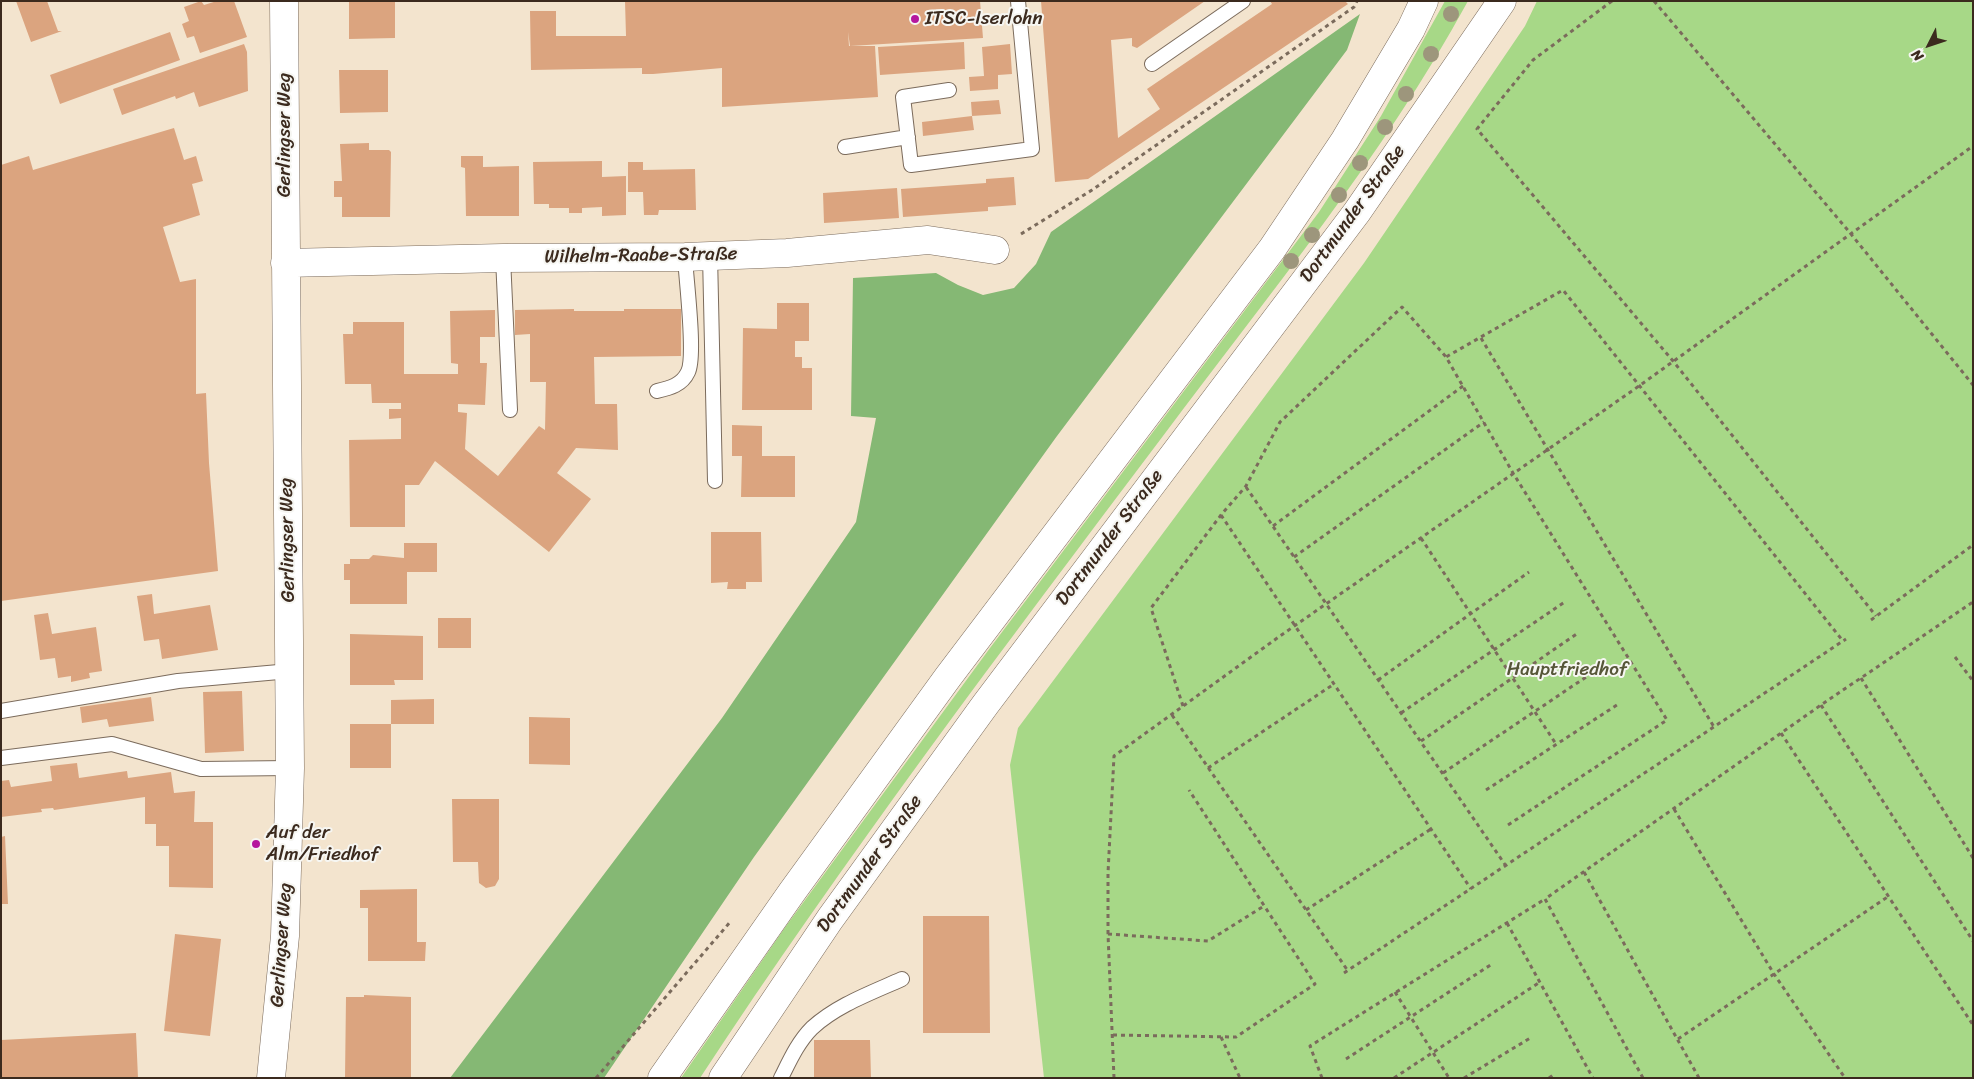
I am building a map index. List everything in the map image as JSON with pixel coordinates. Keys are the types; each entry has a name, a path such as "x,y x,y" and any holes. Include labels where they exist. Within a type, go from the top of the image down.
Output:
{"main road":[{"name":"Gerlingser Weg","path":"271,1078 286,936 290,768 284,1"},
{"path":"662,1078 792,892 948,677 1272,249 1344,140 1411,29 1424,1"},
{"name":"Dortmunder Straße","path":"723,1078 830,919 1119,525 1356,212 1502,1"},
{"name":"Wilhelm-Raabe-Straße","path":"285,263 788,253 928,240 995,250"}],"lane":[{"path":"949,90 903,97 912,165 1032,149 1018,1"},
{"path":"1152,64 1243,1"},
{"path":"845,147 908,137"},
{"path":"657,392 677,386 689,371 698,256"},
{"path":"698,256 715,481"},
{"path":"503,258 510,410"},
{"path":"1,710 178,681 290,671"},
{"path":"1,758 112,744 200,769 290,768"},
{"path":"781,1078 797,1047 812,1028 840,1008 902,980"}],"path":[{"path":"995,250 1092,190 1354,7 1357,1"},
{"path":"1612,1 1533,60 1477,129 1673,362 1876,616"},
{"path":"1654,1 1851,234 1973,385"},
{"path":"1114,1078 1108,934 1108,873 1114,756 1295,626 1673,362 1973,146"},
{"path":"1344,974 1845,640 1563,290 1446,358"},
{"path":"1183,706 1151,608 1221,515 1246,486 1280,422 1402,307 1446,358 1513,473 1667,720 1508,825"},
{"path":"1481,338 1714,727"},
{"path":"1273,526 1463,386"},
{"path":"1294,557 1484,422"},
{"path":"1246,486 1506,866"},
{"path":"1221,515 1471,889"},
{"path":"1421,538 1556,744"},
{"path":"1871,620 1973,545"},
{"path":"1378,680 1529,572"},
{"path":"1401,713 1566,601"},
{"path":"1322,1078 1310,1046 1545,899 1821,705 1973,602"},
{"path":"1421,741 1578,633"},
{"path":"1955,656 1973,681"},
{"path":"1443,773 1536,712 1601,666"},
{"path":"1860,678 1973,858"},
{"path":"1208,768 1334,684"},
{"path":"1486,790 1620,703"},
{"path":"1821,705 1973,941"},
{"path":"1172,715 1348,971"},
{"path":"1781,733 1973,1025"},
{"path":"1113,1035 1236,1037 1315,984 1188,790"},
{"path":"1674,809 1774,974 1844,1078"},
{"path":"1306,910 1431,829"},
{"path":"1584,872 1699,1078"},
{"path":"1678,1039 1889,896"},
{"path":"1545,899 1643,1078"},
{"path":"1108,934 1208,941 1264,906"},
{"path":"596,1078 647,1016 732,919"},
{"path":"1507,923 1593,1078"},
{"path":"1346,1059 1492,964"},
{"path":"1394,1078 1540,982"},
{"path":"1395,992 1449,1078"},
{"path":"1221,1037 1240,1078"},
{"path":"1464,1078 1532,1037"},
{"path":"1549,1078 1553,1075"}],"green space":[{"path":"1445,1 1468,1 1435,59 1362,170 1284,277 926,753 811,914 700,1078 681,1078 786,926 990,648 1319,212 1381,116"},
{"name":"Hauptfriedhof","path":"1537,1 1973,1 1973,1078 1044,1078 1010,765 1018,728 1364,263 1525,26"},
{"path":"1360,14 1347,50 1057,436 754,857 604,1078 450,1078 722,718 856,522 876,418 851,416 853,278 936,273 958,285 983,295 1014,288 1036,264 1051,232"}],"building":[{"path":"16,1 47,1 58,31 62,31 31,42"},
{"path":"201,1 204,5 217,1 234,1 247,37 200,53 194,36 187,38 182,24 189,21 184,7"},
{"path":"349,1 395,1 395,38 349,39"},
{"path":"625,1 980,1 983,38 850,46 875,46 878,97 722,107 722,68 653,74 642,74 642,68 531,70 530,11 556,11 556,36 626,36"},
{"path":"1041,1 1205,1 1137,48 1132,46 1132,38 1111,40 1118,138 1160,109 1147,89 1272,4 1270,1 1345,1 1348,4 1088,179 1055,182"},
{"path":"170,32 180,60 60,104 50,75"},
{"path":"964,42 965,69 880,75 878,47"},
{"path":"244,44 247,52 248,91 199,107 194,92 176,99 175,96 122,115 113,89"},
{"path":"1010,44 1012,74 998,75 998,89 970,91 969,77 984,76 982,47"},
{"path":"339,70 388,70 388,112 340,113"},
{"path":"999,100 1001,114 972,116 971,102"},
{"path":"972,116 974,130 923,136 922,122"},
{"path":"174,128 184,160 196,156 203,181 192,184 200,215 163,227 180,282 196,279 196,394 206,393 209,463 218,571 1,601 1,165 29,156 33,170"},
{"path":"369,143 369,150 389,150 391,152 390,217 342,217 342,197 334,197 334,181 342,181 340,144"},
{"path":"461,156 483,156 483,167 519,166 519,216 466,216 465,168 461,167"},
{"path":"602,161 602,177 626,176 626,215 602,216 602,207 582,208 582,213 569,213 569,208 549,208 549,204 534,204 533,162"},
{"path":"628,162 643,162 643,170 695,169 696,210 659,210 658,215 644,215 643,192 628,192"},
{"path":"1014,177 1016,205 988,207 988,211 903,217 901,189 986,183 986,179"},
{"path":"897,188 899,218 824,223 823,193"},
{"path":"777,303 809,303 809,341 795,341 795,357 802,357 802,368 812,368 812,410 742,410 743,328 777,329"},
{"path":"574,309 574,311 681,309 681,356 594,357 595,404 617,404 618,450 576,448 557,473 591,499 549,552 435,461 419,485 405,485 405,527 350,527 349,440 401,439 401,418 389,419 389,409 401,409 401,403 372,403 371,384 345,384 343,334 353,334 353,322 404,322 404,374 458,374 458,364 451,363 450,311 495,310 495,337 480,337 480,363 487,363 485,405 458,404 458,412 467,413 465,449 498,476 539,426 545,430 546,382 530,382 530,334 515,335 515,310"},
{"path":"732,425 762,426 762,456 795,456 795,497 741,497 742,456 732,456"},
{"path":"711,532 761,532 762,582 746,582 746,589 727,589 728,582 711,583"},
{"path":"404,543 437,543 437,572 407,572 407,604 350,604 350,580 344,580 344,564 350,564 350,559 369,559 373,555 404,558"},
{"path":"152,594 154,614 210,605 218,650 162,659 159,639 144,641 137,596"},
{"path":"48,613 52,634 96,627 102,671 89,673 90,678 71,682 71,676 58,678 55,658 40,660 34,615"},
{"path":"438,618 471,618 471,648 438,648"},
{"path":"350,634 423,636 423,680 394,680 395,685 350,685"},
{"path":"242,691 244,751 205,753 203,692"},
{"path":"151,697 154,721 109,727 107,719 82,723 80,707"},
{"path":"434,699 434,724 391,724 391,700"},
{"path":"529,717 570,718 570,765 529,764"},
{"path":"350,724 391,724 391,768 350,768"},
{"path":"77,763 79,778 127,771 128,778 171,772 174,793 195,791 194,822 213,822 213,888 169,887 169,846 156,846 156,824 145,824 145,797 54,810 53,808 41,809 42,812 1,817 1,781 9,780 11,787 52,781 50,766"},
{"path":"452,799 499,799 499,879 495,886 486,888 479,883 478,862 453,862"},
{"path":"5,836 8,904 1,904 1,837"},
{"path":"417,889 417,942 426,942 425,961 368,961 368,908 360,908 360,890"},
{"path":"923,916 989,916 990,1033 923,1033"},
{"path":"175,934 221,939 210,1036 164,1031"},
{"path":"364,995 411,997 411,1078 345,1078 346,997 364,997"},
{"path":"136,1033 138,1078 1,1078 1,1040"},
{"path":"814,1040 870,1040 871,1078 814,1078"}],"place":[{"name":"ITSC-Iserlohn","path":"915,19"},
{"name":"Auf der Alm/Friedhof","path":"256,844"}]}
